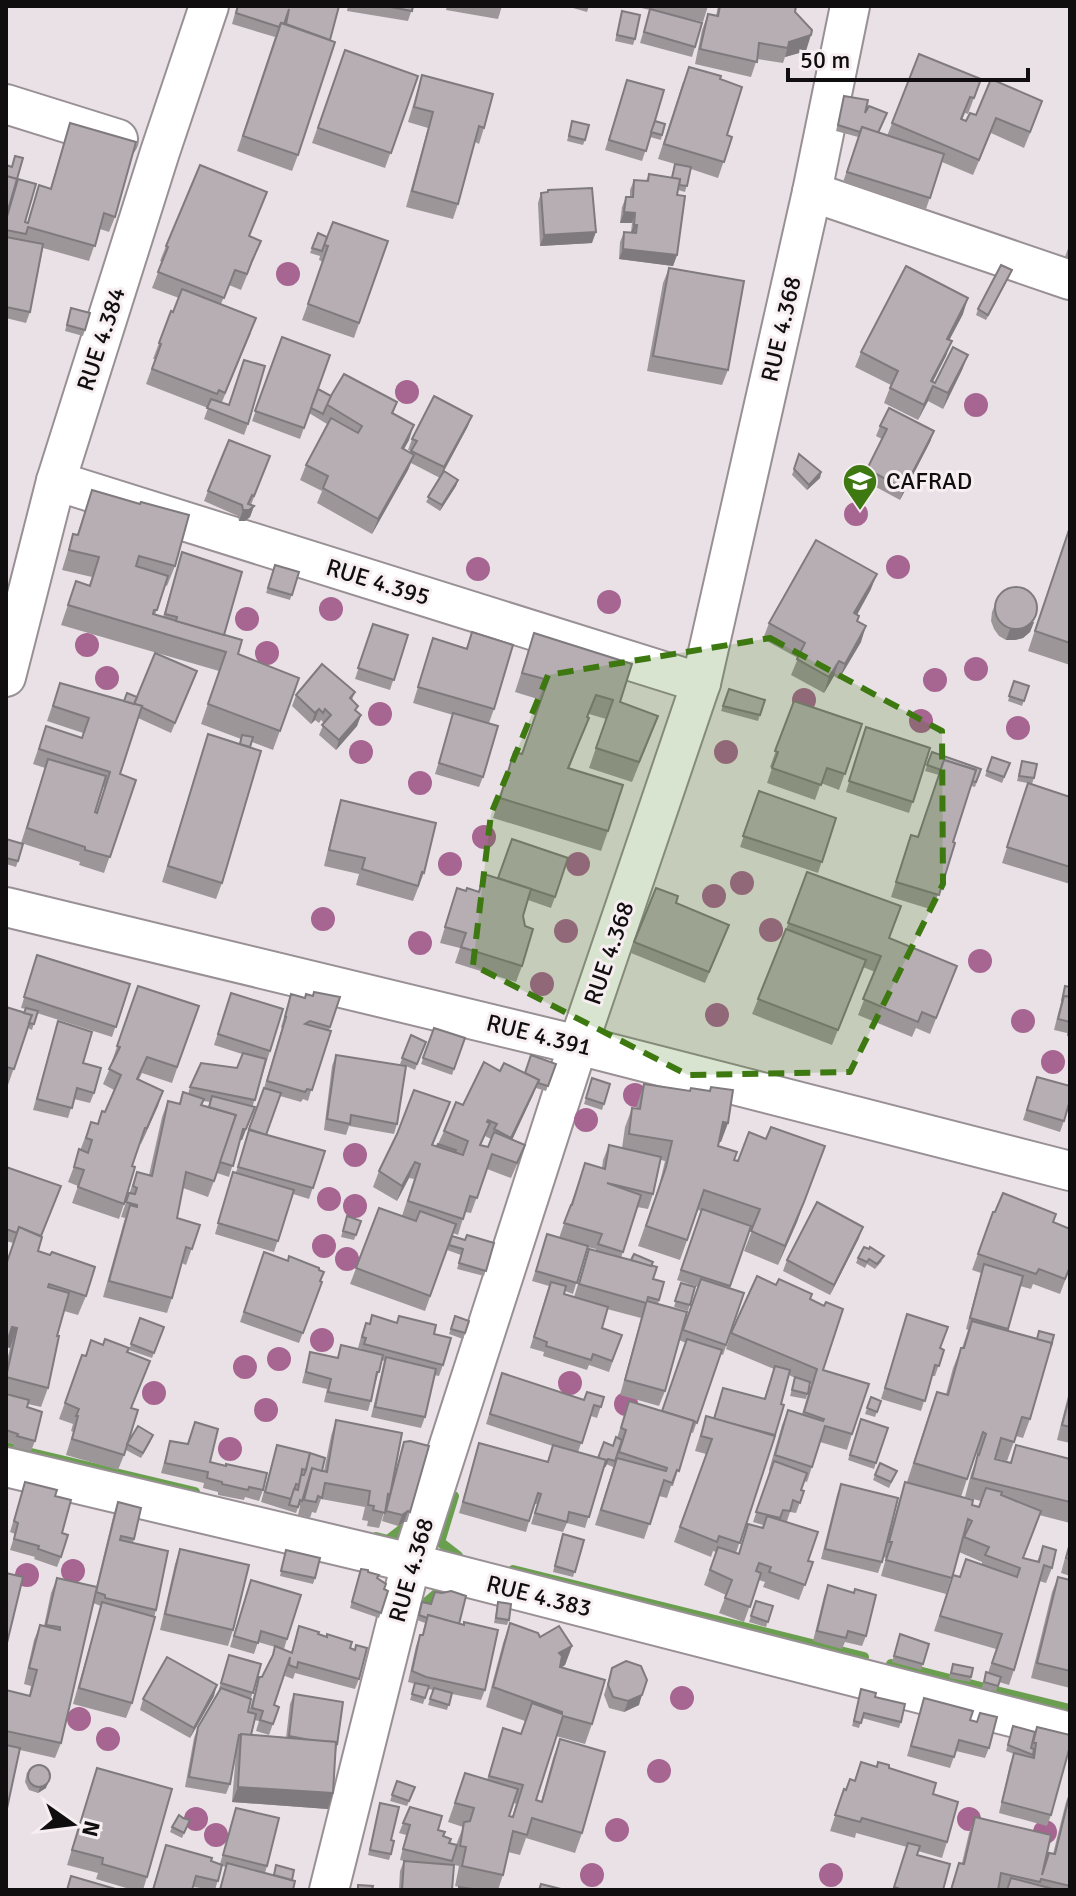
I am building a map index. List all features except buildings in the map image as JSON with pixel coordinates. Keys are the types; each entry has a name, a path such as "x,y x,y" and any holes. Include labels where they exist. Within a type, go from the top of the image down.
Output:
{"street":[{"name":"RUE 4.384","path":"6,677 56,481 209,6"},
{"name":"RUE 4.368","path":"329,1890 411,1563 578,1045 701,683 812,192 850,6"},
{"path":"6,104 160,152"},
{"path":"812,192 1070,280"},
{"name":"RUE 4.395","path":"56,481 701,683"},
{"name":"RUE 4.391","path":"6,907 578,1045 1070,1171"},
{"name":"RUE 4.383","path":"6,1467 411,1563 1070,1732"}],"highlighted area":[{"path":"770,638 942,731 943,884 850,1072 688,1075 473,965 491,814 548,675"}],"waterway":[{"path":"6,1447 195,1492"},
{"path":"454,1496 440,1542 458,1556"},
{"path":"376,1537 388,1540 410,1523"},
{"path":"513,1570 864,1657"},
{"path":"421,1607 444,1587 452,1589"},
{"path":"891,1664 985,1688"},
{"path":"996,1691 1070,1709"}],"place":[{"name":"CAFRAD","path":"860,512"}]}
